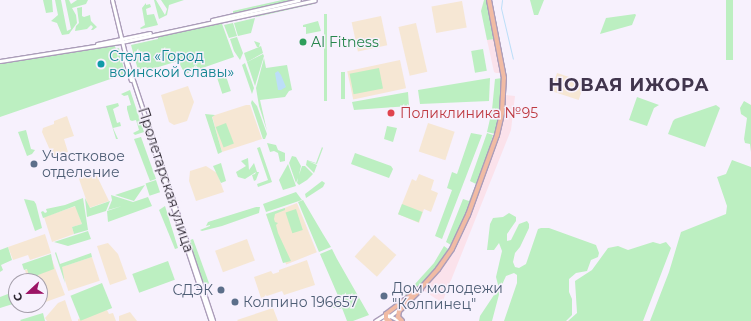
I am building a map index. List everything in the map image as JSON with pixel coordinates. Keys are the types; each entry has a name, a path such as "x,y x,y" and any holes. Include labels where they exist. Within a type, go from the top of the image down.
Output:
{"main road":[{"path":"401,321 398,314 403,307 414,298 441,265 458,239 497,136 502,112 504,78 500,51 489,1"},
{"path":"387,318 422,287"}],"street":[{"name":"Пролетарская улица","path":"112,0 121,41 212,321"},
{"path":"121,41 299,0"},
{"path":"0,61 121,41 315,0"},
{"path":"375,321 387,318 403,307"},
{"path":"387,318 401,321"}],"shaded area":[{"path":"462,1 467,28 436,33 431,6"},
{"path":"381,16 387,45 358,52 352,22"},
{"path":"416,23 427,72 410,76 398,27"},
{"path":"495,39 501,73 494,72 487,40"},
{"path":"400,60 406,88 353,100 347,71"},
{"path":"557,73 585,82 579,100 551,91"},
{"path":"188,86 194,102 187,121 174,125 169,122 161,95"},
{"path":"506,95 515,96 511,130 442,303 423,290 455,251 464,231 499,137"},
{"path":"250,105 262,139 222,152 212,116"},
{"path":"67,116 74,136 64,139 68,152 53,157 42,132 43,128 54,124 54,121"},
{"path":"428,123 455,132 445,160 419,152"},
{"path":"206,166 217,173 224,192 196,201 189,181 190,171"},
{"path":"89,169 94,170 109,201 89,208 79,179 82,171"},
{"path":"419,174 434,180 431,190 438,193 431,212 424,209 419,223 398,214 412,179 416,181"},
{"path":"297,203 317,252 286,265 266,215"},
{"path":"76,206 82,224 72,227 74,234 52,242 44,217"},
{"path":"45,234 51,253 30,260 28,255 13,260 8,247"},
{"path":"374,235 396,255 377,277 355,257"},
{"path":"247,239 255,261 223,272 215,251"},
{"path":"108,243 118,254 127,279 110,285 97,246"},
{"path":"92,257 100,281 68,291 61,267"},
{"path":"52,260 65,295 48,301 48,273 26,273 25,270"},
{"path":"307,260 315,285 284,295 282,291 261,298 254,277 271,271 273,274 279,272 279,270"},
{"path":"65,300 72,321 47,321 45,318 58,303"},
{"path":"273,308 278,321 237,320"},
{"path":"107,310 109,314 113,313 116,321 78,321 78,319"},
{"path":"130,312 137,321 119,321 119,316"}],"green space":[{"path":"43,0 52,0 53,12 46,13"},
{"path":"55,0 61,0 67,31 71,29 65,0 69,0 71,4 77,0 88,0 86,4 72,8 76,15 77,23 69,34 62,35 57,23 51,21 58,15"},
{"path":"154,0 156,0 165,15 167,9 161,0 184,0 169,5 167,15 159,19"},
{"path":"282,0 295,0 233,14 233,11"},
{"path":"484,0 487,0 495,39 487,40 481,11"},
{"path":"530,0 544,0 538,15 534,15"},
{"path":"726,0 733,0 733,60 726,60"},
{"path":"313,2 314,4 256,17 256,14"},
{"path":"146,3 146,5 150,4 151,7 146,9 147,15 154,14 158,25 141,29 140,28 145,25 142,8"},
{"path":"82,7 82,16 84,17 90,15 91,21 97,27 93,30 91,30 93,27 91,25 87,29 75,31 76,26 79,23 77,8"},
{"path":"324,14 327,14 327,101 324,101"},
{"path":"636,15 632,25 600,34 606,18"},
{"path":"255,18 251,33 238,36 234,23"},
{"path":"221,21 234,57 185,74 178,61 149,70 146,67 138,70 131,45 158,39 158,35"},
{"path":"318,21 321,31 306,34 306,27 303,27 303,25"},
{"path":"233,23 237,36 229,38 224,25"},
{"path":"237,37 243,53 240,60 234,51 230,39"},
{"path":"254,41 260,43 259,47 257,47"},
{"path":"114,44 116,49 119,48 125,74 0,117 0,62"},
{"path":"261,46 263,53 247,62 244,53"},
{"path":"483,49 487,71 475,73 471,51"},
{"path":"263,54 264,56 255,86 247,62"},
{"path":"264,58 266,68 287,65 292,90 289,91 285,97 260,100 267,131 259,106 256,88"},
{"path":"245,63 254,88 252,94 242,65"},
{"path":"379,68 383,89 354,94 350,74"},
{"path":"341,72 345,72 345,99 341,99"},
{"path":"225,73 231,91 222,94 216,76"},
{"path":"490,78 489,101 420,104 418,90"},
{"path":"502,78 500,112 495,134 487,132 492,110 495,79"},
{"path":"130,90 144,132 135,135 133,133 139,130 136,120 130,120 127,106 131,105 128,95 124,96 121,94"},
{"path":"408,92 409,106 354,110 352,102"},
{"path":"637,97 659,105 654,108 647,126 629,120"},
{"path":"252,100 257,106 267,134 265,139 263,139 251,103"},
{"path":"744,101 751,105 751,152 750,144 745,143 744,139 747,118 741,114 740,108"},
{"path":"118,103 119,106 113,109 117,123 120,122 121,126 113,128 118,139 116,139 106,106"},
{"path":"716,105 720,108 705,147 668,134 675,119"},
{"path":"205,114 215,115 212,117 222,152 218,154"},
{"path":"226,123 234,144 224,147 216,127"},
{"path":"387,126 397,128 393,142 384,139"},
{"path":"26,130 31,149 35,150 32,154 27,156 18,132"},
{"path":"471,133 482,135 442,239 435,236 452,190 447,188 452,172 457,174"},
{"path":"487,133 493,135 490,150 466,214 451,245 446,242 463,199 469,201 476,184 470,181"},
{"path":"141,137 156,179 150,181 134,139"},
{"path":"267,143 276,145 278,150 285,153 285,161 280,162 278,153 274,151 270,152"},
{"path":"260,147 272,182 258,187 257,184 268,180 257,148"},
{"path":"322,147 323,148 317,164 308,161 317,165 314,173 306,165 307,160 316,163"},
{"path":"355,153 391,166 393,169 389,178 351,164"},
{"path":"292,156 296,157 301,166 299,175 302,166 305,166 313,174 299,185 297,183 298,178 296,183 289,163"},
{"path":"248,158 249,170 254,163 257,172 259,172 256,180 254,181 252,175 256,172 245,179 238,177 236,172 246,166 241,161"},
{"path":"732,160 751,167 751,321 650,321 669,272 681,232 726,214 727,206 717,177 726,174"},
{"path":"221,163 226,181 221,183 213,166"},
{"path":"288,164 296,186 283,190 279,180"},
{"path":"156,180 160,192 150,196 146,183"},
{"path":"322,181 325,183 323,187 306,198 305,194"},
{"path":"145,185 134,201 115,195"},
{"path":"296,192 302,200 266,212 263,204"},
{"path":"111,195 133,202 148,197 152,206 108,222 107,211 122,206 108,210 112,200"},
{"path":"83,198 88,230 74,234 72,227 82,224 75,206 43,218 41,212 47,212 46,209 65,205"},
{"path":"85,198 90,208 110,201 106,211 87,217"},
{"path":"24,199 34,201 36,204 42,228 35,231"},
{"path":"303,200 331,247 319,252 298,202"},
{"path":"402,204 423,212 419,222 398,214"},
{"path":"165,206 178,248 175,249 159,210"},
{"path":"260,207 259,213 222,226 202,231 200,230 210,226 206,226 208,222"},
{"path":"285,208 285,210 275,214 274,219 275,222 278,223 276,225 278,233 291,261 283,263 266,214"},
{"path":"296,209 303,230 292,233 286,212"},
{"path":"509,213 516,217 516,221 507,234 507,241 511,240 519,224 527,221 529,224 529,228 520,247 515,253 513,262 515,267 519,268 526,264 538,229 541,228 549,228 596,245 599,253 598,257 591,260 587,271 576,273 569,279 569,292 572,299 572,315 566,321 504,321 517,283 517,275 514,273 506,276 501,287 492,321 479,321 480,316 498,289 496,277 502,251 499,243 494,250 487,250 490,224 493,218 503,217"},
{"path":"88,231 91,239 68,246 54,242"},
{"path":"193,239 209,283 204,285 188,241"},
{"path":"653,242 660,244 666,242 671,248 643,321 568,321 577,313 575,281 592,270 608,248 618,246 628,250"},
{"path":"444,246 448,249 439,264 414,292 409,296 405,295 434,263"},
{"path":"8,247 12,260 1,265 3,270 0,272 0,250"},
{"path":"332,249 369,315 353,321 347,321 342,308 334,308 331,302 339,298 320,254"},
{"path":"56,252 60,264 91,253 92,257 62,267 65,283 55,253"},
{"path":"51,254 54,269 43,273 28,273 27,269 24,270 22,264"},
{"path":"168,261 175,280 139,293 132,274"},
{"path":"102,283 112,308 81,321 70,296"},
{"path":"8,294 8,306 0,308 0,297"},
{"path":"43,313 45,321 21,321 20,320"}],"water":[{"path":"278,71 286,87 281,90 278,90 275,73"}],"waterway":[{"path":"502,0 501,8 513,59"}],"place":[{"name":"AI Fitness","path":"303,42"},
{"name":"Стела «Город воинской славы»","path":"101,64"},
{"name":"Поликлиника №95","path":"391,113"},
{"name":"Участковое отделение","path":"34,164"},
{"name":"СДЭК","path":"221,290"},
{"name":"Дом молодежи \"Колпинец\"","path":"384,296"},
{"name":"Колпино 196657","path":"235,302"}],"district":[{"name":"НОВАЯ ИЖОРА","path":"629,85"}]}
